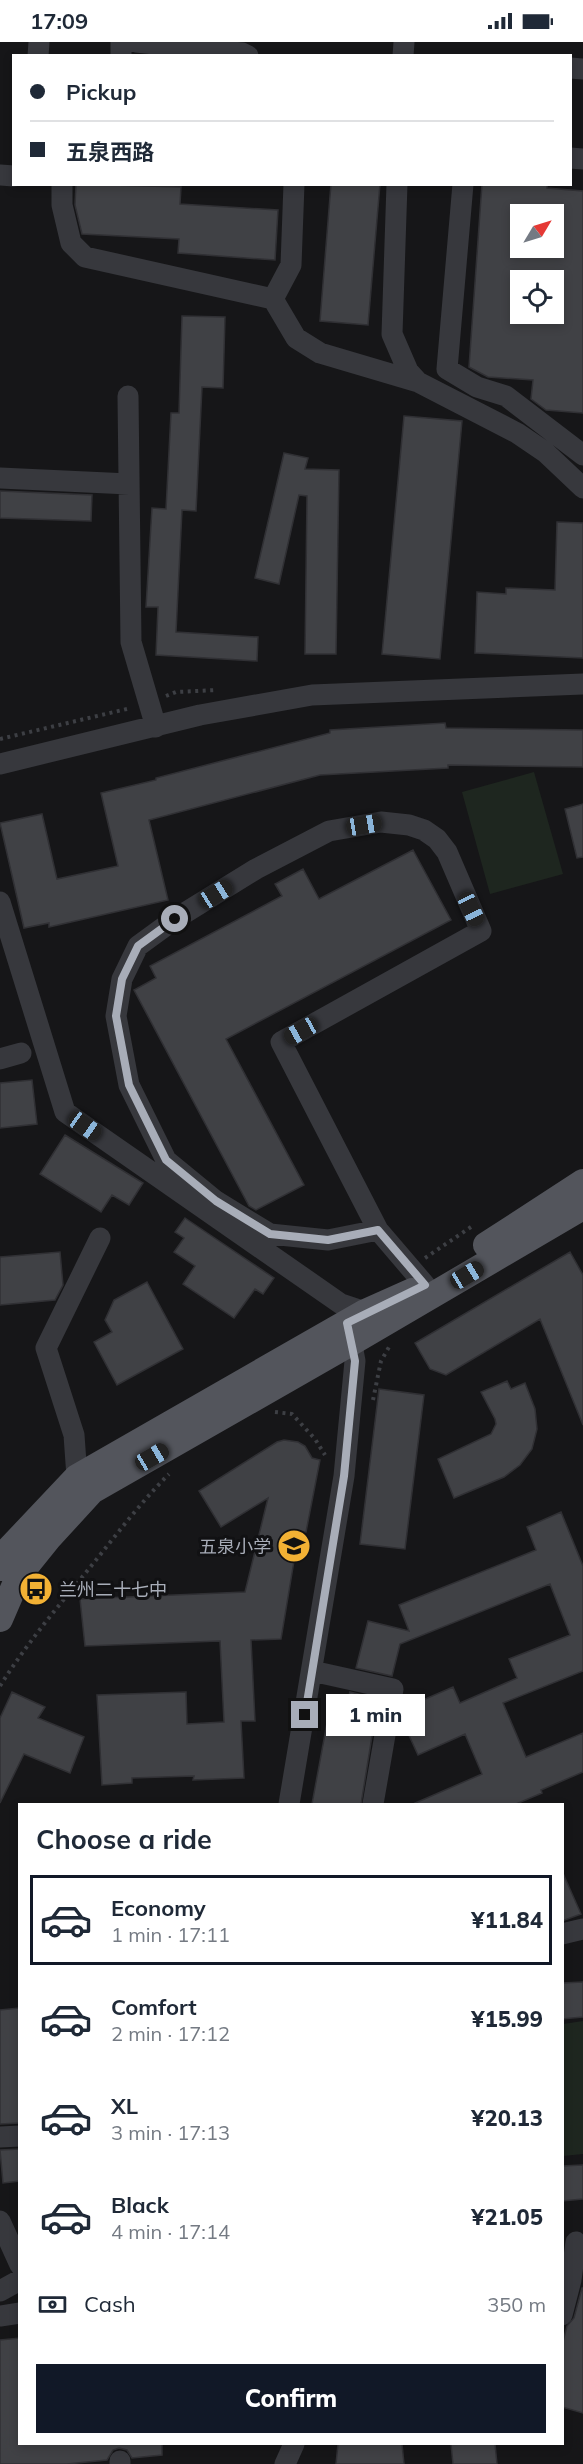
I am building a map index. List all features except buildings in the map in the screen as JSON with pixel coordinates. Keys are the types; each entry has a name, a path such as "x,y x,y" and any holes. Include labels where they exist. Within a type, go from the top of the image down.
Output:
{"main road":[{"path":"9,1557 92,1491 354,1326 425,1285 583,1182"},
{"path":"9,1557 77,1477 354,1326 583,1207"},
{"path":"0,1619 19,1575 9,1557"}],"street":[{"path":"136,42 245,54"},
{"path":"62,186 62,205 71,243 85,257 273,299 296,338 320,353 418,382 517,433 545,452 583,488"},
{"path":"273,299 291,265 294,186"},
{"path":"397,186 392,334 408,371 418,382"},
{"path":"463,186 447,369 477,387 506,396 583,455"},
{"path":"128,396 131,642 156,727"},
{"path":"0,478 129,484"},
{"path":"0,765 200,715 312,695 583,684"},
{"path":"378,1230 328,1240 270,1234 216,1201 166,1160 129,1085 116,1016 122,979 138,946 256,869 329,831 381,822 409,825 424,830 437,839 447,852 481,931 281,1042 378,1230 425,1285"},
{"path":"0,903 65,1112 341,1304 354,1326 355,1361 344,1476 289,1803"},
{"path":"0,1059 21,1053"},
{"path":"77,1477 74,1435 46,1348 99,1238"},
{"path":"312,1671 393,1689 373,1803"},
{"path":"564,1934 583,1929"},
{"path":"0,2137 18,2136"},
{"path":"0,2221 18,2261"},
{"path":"564,2307 571,2280 574,2243"},
{"path":"0,2291 18,2281"},
{"path":"0,2316 18,2313"},
{"path":"285,2464 294,2445"}],"path":[{"path":"372,1406 381,1361 391,1344"},
{"path":"269,1411 292,1414"},
{"path":"0,1686 19,1656 148,1494 172,1472"}],"shaded area":[{"path":"534,772 563,874 490,894 462,792"},
{"path":"583,2021 583,2154 564,2156 564,2024"}],"place":[{"name":"五泉小学","path":"294,1546"},
{"name":"兰州二十七中","path":"36,1589"}],"route":[{"path":"175,919 138,946 122,979 116,1016 129,1085 166,1160 216,1201 270,1234 328,1240 378,1230 425,1285 365,1312 347,1323 355,1361 344,1476 305,1715"}]}
